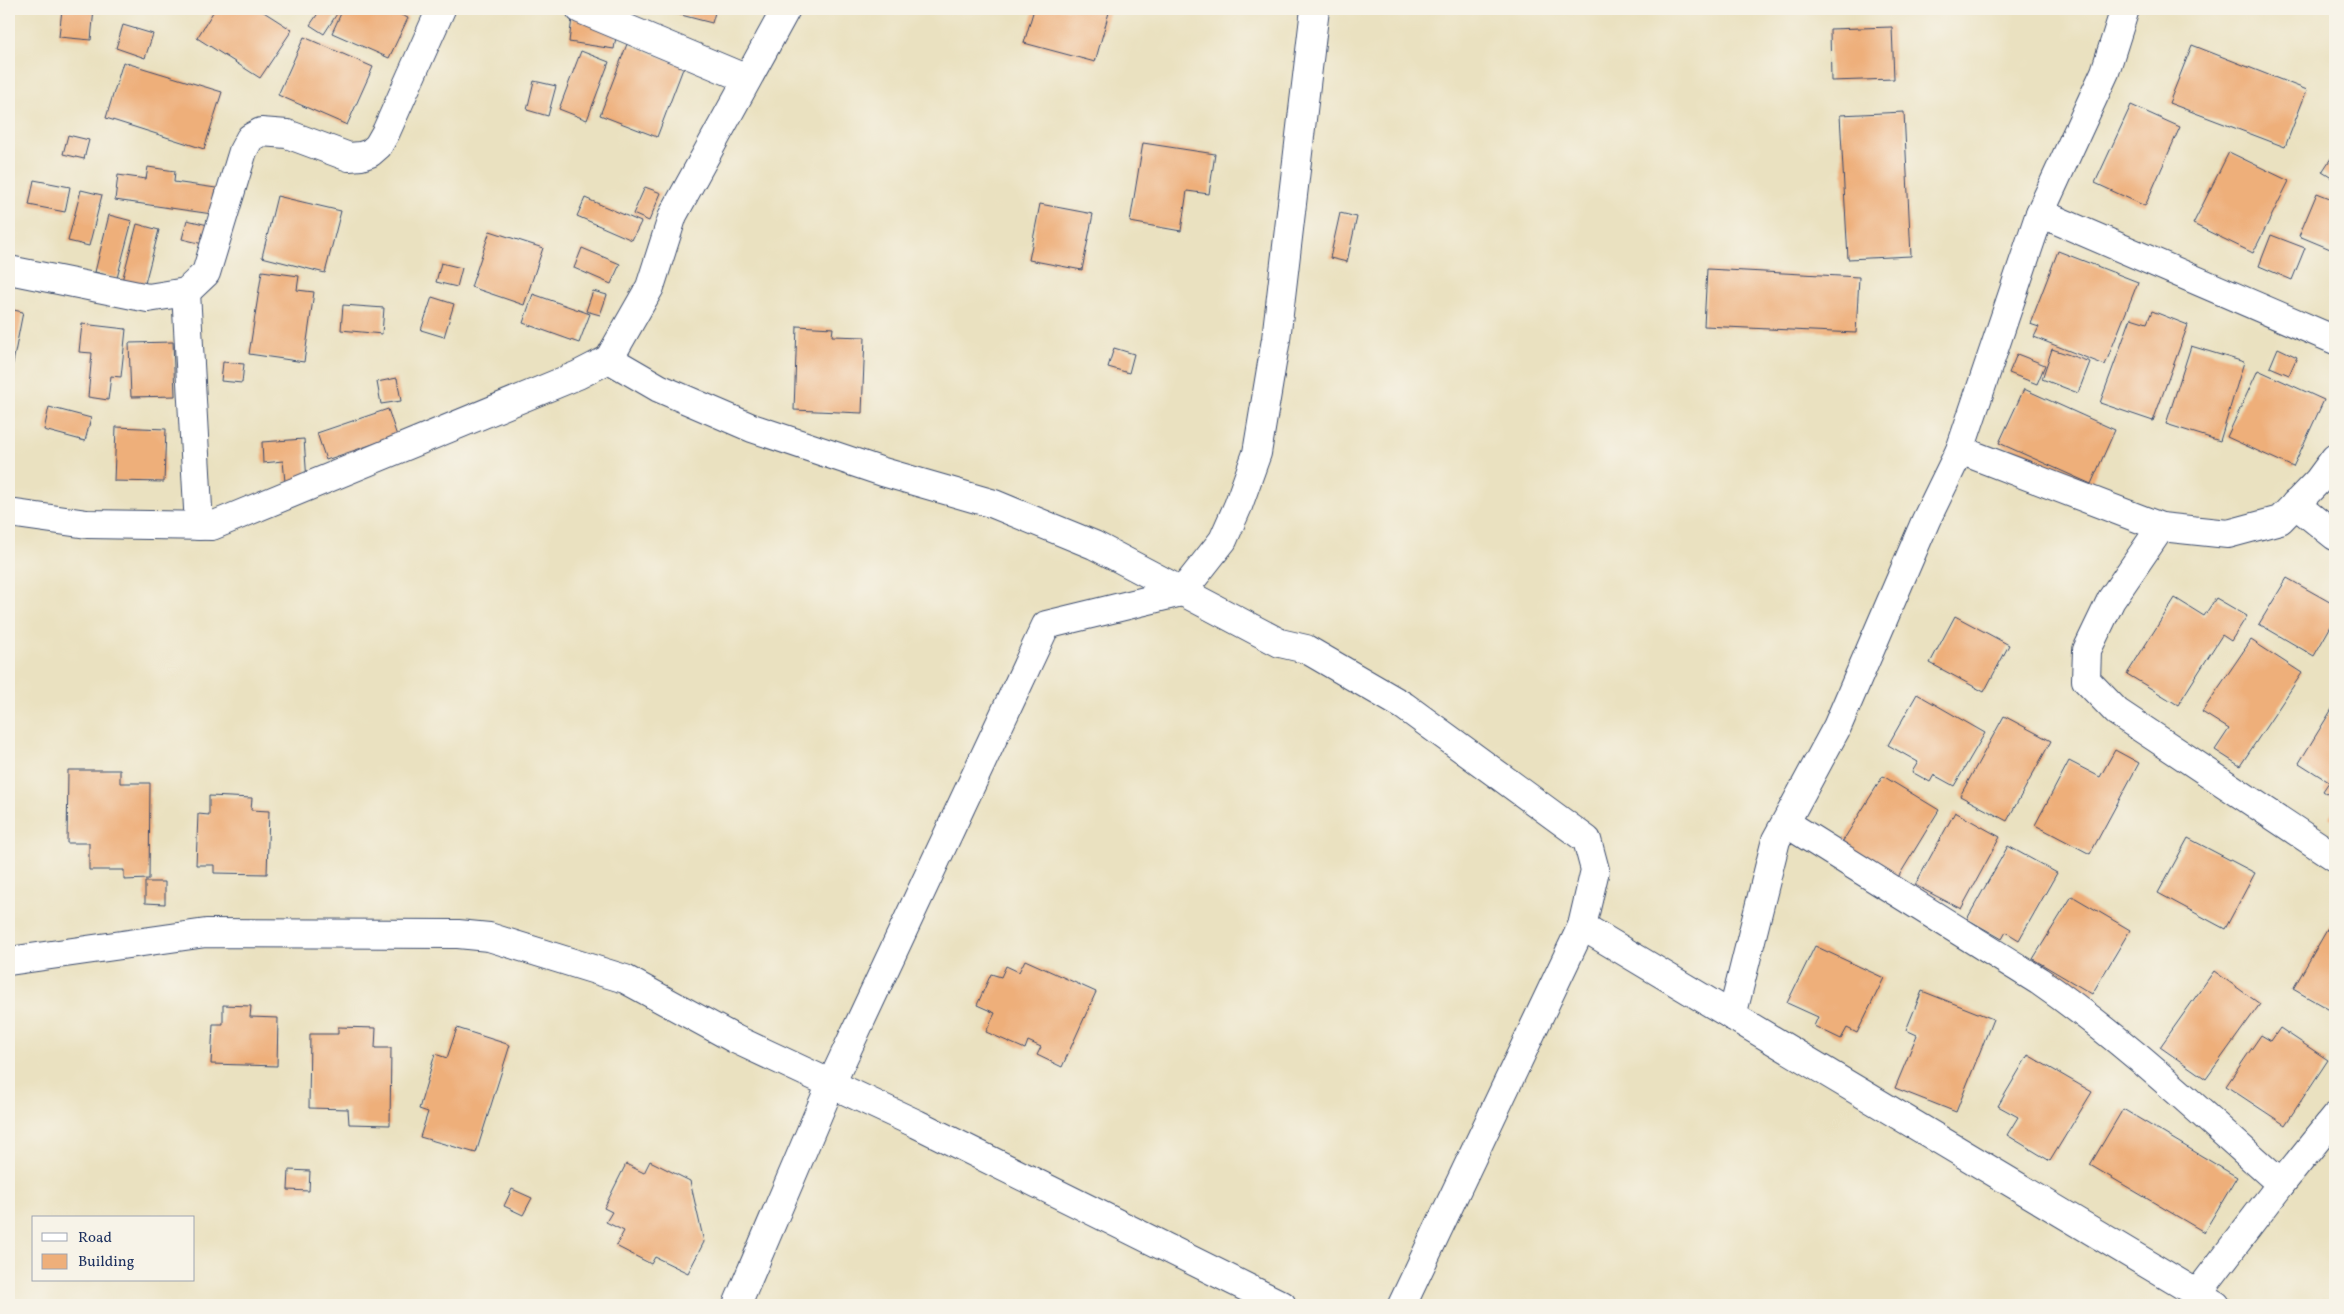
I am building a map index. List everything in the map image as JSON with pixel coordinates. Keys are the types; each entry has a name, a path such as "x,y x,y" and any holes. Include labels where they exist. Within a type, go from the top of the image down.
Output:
{"street":[{"path":"9,270 148,298 186,292 206,273 243,151 250,138 261,132 287,134 349,157 370,153 378,146 386,132 441,9"},
{"path":"580,9 747,79"},
{"path":"9,513 87,524 212,526 578,376 609,359 650,287 673,216 786,9"},
{"path":"737,1305 831,1084 1046,625 1182,592 1223,540 1238,506 1257,453 1276,339 1315,9"},
{"path":"1732,1016 1776,840 1836,727 1926,520 1960,450 2040,213 2105,72 2124,9"},
{"path":"2040,213 2335,340"},
{"path":"186,292 198,526"},
{"path":"609,359 660,388 752,428 883,472 994,504 1094,545 1280,643 1306,649 1404,706 1587,840 1595,870 1582,926 1402,1305"},
{"path":"1960,450 2161,528 2228,534 2280,520 2318,482 2335,458"},
{"path":"2295,504 2335,536"},
{"path":"2161,528 2111,600 2087,650 2086,680 2116,712 2335,857"},
{"path":"1786,823 2039,981 2077,1007 2146,1064 2281,1184"},
{"path":"1582,926 2206,1300 2281,1184 2335,1117"},
{"path":"9,961 206,933 458,934 489,937 625,979 735,1039 917,1124 1282,1305"}],"building":[{"path":"62,9 94,9 91,40 59,37"},
{"path":"215,9 259,9 292,30 260,78 197,38"},
{"path":"321,9 340,9 324,34 310,25"},
{"path":"343,9 388,9 408,18 389,58 332,33"},
{"path":"658,9 716,9 712,23"},
{"path":"1034,9 1110,9 1095,62 1024,43"},
{"path":"572,18 618,25 614,49 569,42"},
{"path":"123,25 153,34 145,58 116,48"},
{"path":"1892,27 1894,79 1831,81 1830,29"},
{"path":"304,37 373,67 347,125 278,95"},
{"path":"627,44 684,66 657,137 600,115"},
{"path":"2192,45 2307,90 2285,147 2169,103"},
{"path":"581,51 609,62 587,120 559,109"},
{"path":"123,62 222,92 204,149 106,118"},
{"path":"534,81 556,86 548,116 527,110"},
{"path":"2131,105 2180,127 2145,206 2095,183"},
{"path":"1904,112 1911,256 1848,259 1840,115"},
{"path":"68,135 89,140 84,159 63,154"},
{"path":"1143,143 1215,154 1209,194 1187,191 1181,231 1130,222"},
{"path":"2229,152 2289,181 2253,253 2193,224"},
{"path":"2335,152 2335,180 2322,172"},
{"path":"148,167 175,171 174,182 216,188 212,214 115,200 118,175 146,179"},
{"path":"9,173 13,174 10,190 9,190"},
{"path":"34,180 70,187 65,212 29,205"},
{"path":"645,187 661,193 649,221 633,214"},
{"path":"81,190 102,195 89,246 68,241"},
{"path":"2317,193 2335,200 2335,251 2299,236"},
{"path":"277,196 341,211 325,273 262,257"},
{"path":"585,198 641,222 632,240 577,216"},
{"path":"1040,204 1093,214 1082,270 1029,260"},
{"path":"1340,213 1357,217 1347,262 1330,258"},
{"path":"109,215 132,221 117,278 95,272"},
{"path":"187,220 208,225 203,244 182,239"},
{"path":"137,224 159,230 144,287 122,281"},
{"path":"490,231 543,248 524,305 471,287"},
{"path":"2271,235 2305,248 2292,280 2259,266"},
{"path":"582,248 620,264 611,284 574,268"},
{"path":"2058,251 2138,282 2105,365 2034,337 2039,327 2030,324"},
{"path":"441,263 462,268 457,287 436,282"},
{"path":"1707,269 1859,277 1856,333 1704,326"},
{"path":"262,271 299,276 297,290 314,292 304,362 249,354"},
{"path":"593,291 607,295 600,315 586,311"},
{"path":"533,294 590,314 579,343 523,323"},
{"path":"432,297 454,304 444,337 421,330"},
{"path":"343,305 384,308 382,334 341,330"},
{"path":"9,309 23,312 10,378 9,377"},
{"path":"2152,311 2188,325 2153,421 2100,403 2131,318 2147,323"},
{"path":"82,324 126,329 121,377 111,376 108,400 88,397 92,353 79,352"},
{"path":"797,326 833,328 832,336 865,337 862,413 794,410"},
{"path":"173,342 175,396 131,397 129,343"},
{"path":"2191,346 2244,362 2220,441 2166,424"},
{"path":"1114,348 1134,354 1129,373 1108,367"},
{"path":"2278,348 2297,357 2289,375 2270,367"},
{"path":"2052,349 2090,362 2078,393 2042,379"},
{"path":"2017,354 2045,365 2037,384 2009,373"},
{"path":"223,362 244,364 242,383 221,381"},
{"path":"2258,370 2324,400 2293,467 2227,437"},
{"path":"397,378 401,401 381,404 377,382"},
{"path":"2024,389 2115,430 2091,484 1999,443"},
{"path":"49,407 91,418 85,441 44,430"},
{"path":"388,409 397,436 326,460 317,433"},
{"path":"116,427 166,429 164,482 114,481"},
{"path":"304,439 307,481 285,482 283,461 263,463 262,442"},
{"path":"2287,578 2335,605 2335,619 2314,656 2259,624"},
{"path":"2175,598 2204,616 2216,598 2247,616 2231,641 2222,635 2178,705 2127,674"},
{"path":"1955,616 2009,645 1984,692 1930,663"},
{"path":"2251,640 2302,673 2240,766 2215,750 2229,729 2202,712"},
{"path":"1917,694 1985,733 1954,786 1934,775 1930,782 1912,772 1918,762 1888,745"},
{"path":"2335,704 2335,799 2323,791 2329,782 2299,763"},
{"path":"2004,716 2051,741 2007,821 1960,796"},
{"path":"2115,750 2139,763 2090,854 2035,825 2069,761 2100,777"},
{"path":"68,770 120,770 120,783 150,783 149,879 124,880 124,870 89,870 89,843 67,843"},
{"path":"1883,776 1939,810 1897,879 1841,844"},
{"path":"209,796 252,798 251,810 269,811 267,874 214,873 214,865 196,865 198,814 209,815"},
{"path":"2335,808 2335,821 2329,817"},
{"path":"1955,812 2000,837 1961,909 1915,885"},
{"path":"2188,838 2255,873 2225,929 2158,893"},
{"path":"2008,846 2057,873 2019,940 2006,932 2002,939 1967,919"},
{"path":"145,882 165,882 165,904 145,903"},
{"path":"2072,896 2130,930 2092,994 2033,959"},
{"path":"2335,916 2335,1013 2293,989"},
{"path":"1815,946 1884,978 1857,1033 1847,1028 1841,1039 1814,1026 1818,1017 1787,1003"},
{"path":"1025,960 1096,992 1062,1067 1037,1055 1041,1047 1028,1041 1025,1049 986,1032 995,1013 977,1005 991,974 1001,977 1006,966 1019,972"},
{"path":"2214,971 2260,1004 2206,1079 2160,1047"},
{"path":"1922,991 1993,1019 1956,1112 1895,1088 1917,1035 1906,1030"},
{"path":"223,1005 251,1006 250,1017 278,1018 277,1066 211,1064 213,1024 223,1024"},
{"path":"338,1027 376,1028 375,1048 391,1048 390,1125 349,1124 348,1109 309,1108 310,1034 338,1034"},
{"path":"457,1028 510,1045 476,1153 420,1137 428,1112 419,1109 435,1054 447,1058"},
{"path":"2280,1028 2328,1060 2285,1125 2226,1086 2261,1035 2271,1041"},
{"path":"2028,1055 2092,1092 2050,1161 2007,1135 2018,1117 1998,1106"},
{"path":"2123,1109 2237,1177 2204,1232 2090,1165"},
{"path":"650,1161 690,1181 704,1242 688,1273 655,1257 651,1264 616,1246 624,1231 606,1222 612,1212 604,1208 626,1164 644,1173"},
{"path":"289,1170 310,1171 309,1191 288,1190"},
{"path":"512,1189 532,1198 523,1215 504,1206"}]}
